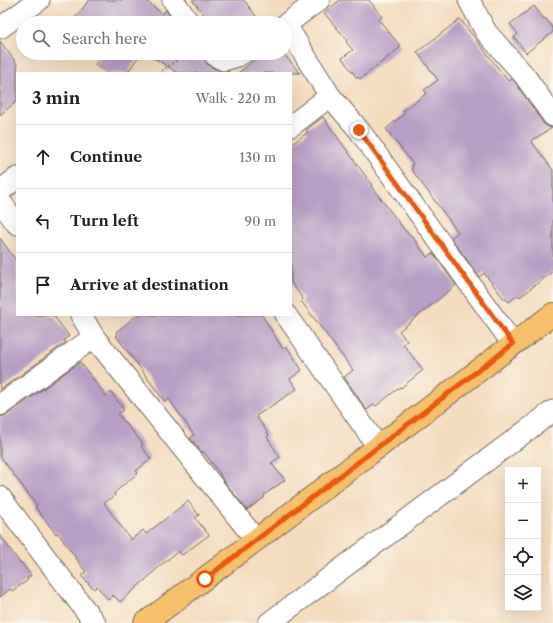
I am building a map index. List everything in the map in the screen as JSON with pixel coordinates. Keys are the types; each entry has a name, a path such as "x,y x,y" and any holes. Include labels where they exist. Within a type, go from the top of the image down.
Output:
{"main road":[{"path":"145,623 553,314"}],"street":[{"path":"173,0 184,16"},
{"path":"292,20 319,0"},
{"path":"469,0 486,32 549,102"},
{"path":"0,28 29,3"},
{"path":"292,36 330,96 359,130 513,344"},
{"path":"292,125 330,96"},
{"path":"0,191 16,179"},
{"path":"0,201 16,223"},
{"path":"82,316 94,337 256,540"},
{"path":"287,316 378,447"},
{"path":"0,406 94,337"},
{"path":"269,623 553,411"},
{"path":"0,497 95,623"}],"path":[{"path":"160,72 178,60"}],"building":[{"path":"89,0 145,0 163,14 166,10 170,16 77,16"},
{"path":"192,0 244,0 256,16 205,16"},
{"path":"340,0 369,0 382,17 379,20 401,47 360,79 358,77 357,78 342,58 353,50 346,42 347,40 324,13"},
{"path":"534,6 553,28 553,32 526,53 514,37 518,34 510,24"},
{"path":"460,19 508,81 512,79 515,82 543,123 552,128 531,141 553,170 553,271 520,297 518,295 509,302 506,299 505,300 484,273 479,277 451,238 458,232 411,169 413,168 411,165 413,164 386,129 404,114 403,111 427,93 424,90 438,80 417,52"},
{"path":"0,41 17,64 17,72 16,102 0,115"},
{"path":"98,60 136,60 128,72 106,72 95,65"},
{"path":"157,60 205,60 208,65 219,71 229,71 228,72 176,72"},
{"path":"255,60 289,60 300,73 292,72 239,72"},
{"path":"323,117 372,185 371,186 403,228 410,236 411,235 427,257 433,253 456,285 399,331 407,341 403,344 423,370 376,406 374,404 367,410 344,377 353,370 301,301 303,299 292,284 292,144 308,132 306,130"},
{"path":"0,238 16,261 16,316 54,316 69,336 64,340 66,342 0,390"},
{"path":"136,316 263,316 283,349 287,347 302,370 290,379 297,389 256,416 269,435 267,437 280,457 271,463 285,480 264,495 265,497 247,510 220,476 203,451 202,453 190,438 194,435 169,399 165,402 116,336 118,335 116,332"},
{"path":"80,362 106,396 111,392 124,410 118,414 143,444 141,446 151,459 136,471 138,473 114,493 115,496 104,503 131,540 143,530 146,534 188,501 199,515 195,518 209,535 182,555 178,551 120,602 113,595 108,600 97,586 94,589 81,576 86,572 58,533 56,534 35,507 37,506 0,456 0,417 7,415"},
{"path":"0,535 31,576 27,578 28,580 12,591 10,589 0,597"}],"route":[{"path":"205,579 513,344 359,130"}]}
